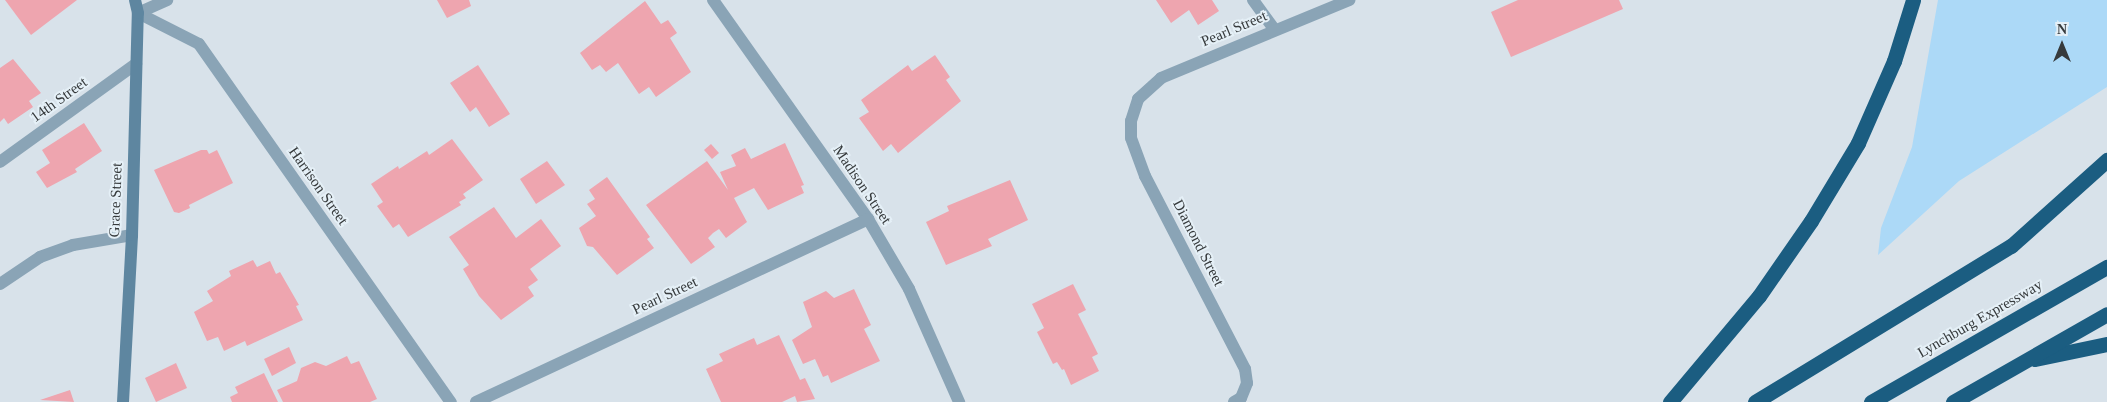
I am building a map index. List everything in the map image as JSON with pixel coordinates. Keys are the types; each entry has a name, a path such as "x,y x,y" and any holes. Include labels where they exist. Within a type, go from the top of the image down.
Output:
{"highway":[{"path":"1670,402 1759,296 1811,221 1858,144 1894,61 1913,0"},
{"path":"1755,402 2011,246 2107,160"},
{"name":"Lynchburg Expressway","path":"1871,402 2107,267"},
{"path":"1954,402 2107,314"},
{"path":"2021,362 2107,344"}],"main road":[{"name":"Grace Street","path":"123,402 132,235 138,13 135,0"}],"street":[{"path":"138,13 167,0"},
{"name":"Madison Street","path":"713,0 868,219 909,289 959,402"},
{"path":"1253,0 1274,29"},
{"name":"Pearl Street","path":"1138,99 1161,78 1274,29 1349,0"},
{"name":"Harrison Street","path":"138,13 199,44 451,402"},
{"name":"14th Street","path":"0,162 136,64"},
{"name":"Diamond Street","path":"1138,99 1131,121 1131,138 1145,176 1245,369 1247,383 1238,400"},
{"name":"Pearl Street","path":"476,402 868,219"},
{"path":"0,284 40,257 73,245 132,235"}],"shaded area":[{"path":"1938,0 2107,0 2107,87 1959,181 1878,255 1881,228 1912,147"}],"building":[{"path":"5,0 77,0 31,35"},
{"path":"437,0 469,0 471,6 447,18"},
{"path":"1156,0 1212,0 1219,11 1198,25 1189,10 1171,23"},
{"path":"1518,0 1619,0 1623,9 1511,57 1491,12"},
{"path":"645,1 661,24 668,20 677,33 670,38 691,72 656,97 649,87 639,94 618,63 606,72 600,65 592,70 580,53"},
{"path":"935,55 950,77 946,80 961,101 898,153 891,144 883,151 859,118 869,112 861,100 908,65 912,71"},
{"path":"13,59 41,93 29,101 33,107 8,124 4,118 0,122 0,68"},
{"path":"478,65 510,114 489,127 476,107 470,112 450,83"},
{"path":"84,123 102,151 75,169 77,172 47,188 36,172 50,163 42,150"},
{"path":"452,139 483,180 463,194 466,198 459,202 461,205 408,237 399,224 393,228 377,206 383,202 371,184 398,166 399,169 427,151 429,155"},
{"path":"785,143 804,185 801,186 804,193 768,210 754,188 734,198 747,222 726,238 719,229 713,233 708,238 715,247 691,264 646,205 707,161 728,190 720,172 736,166 731,155 745,148 751,159"},
{"path":"711,144 719,153 712,159 704,150"},
{"path":"201,150 207,150 209,154 217,150 233,183 189,205 190,208 179,213 174,212 154,170"},
{"path":"547,161 565,185 536,204 520,179"},
{"path":"607,177 650,237 647,239 654,248 617,275 593,247 587,246 579,228 596,216 587,204 595,199 589,190"},
{"path":"1010,180 1028,220 988,239 992,246 946,265 926,222 949,211 947,206"},
{"path":"494,207 516,238 541,219 561,246 530,269 538,280 528,287 534,296 501,320 479,296 463,269 469,265 449,237"},
{"path":"253,260 257,267 270,261 276,274 280,272 299,305 296,306 303,320 247,346 245,341 224,351 218,337 207,341 194,312 213,301 207,291 231,276 229,271"},
{"path":"1073,284 1086,310 1078,314 1098,354 1092,357 1099,371 1071,385 1064,369 1062,370 1057,362 1053,364 1037,332 1044,328 1032,304"},
{"path":"854,289 871,325 864,329 880,361 831,383 828,375 823,377 815,359 803,364 792,340 812,327 803,302 826,291 834,298"},
{"path":"779,335 800,380 805,378 815,399 797,402 795,396 782,402 721,402 706,369 723,361 719,354 754,338 757,345"},
{"path":"289,347 296,363 272,376 264,359"},
{"path":"347,356 351,364 359,361 377,399 370,402 283,402 277,390 297,381 301,368 315,362 326,366"},
{"path":"176,363 187,388 156,402 145,378"},
{"path":"264,373 278,402 232,402 230,397 238,393 235,387"},
{"path":"70,390 74,402 40,400"}]}
